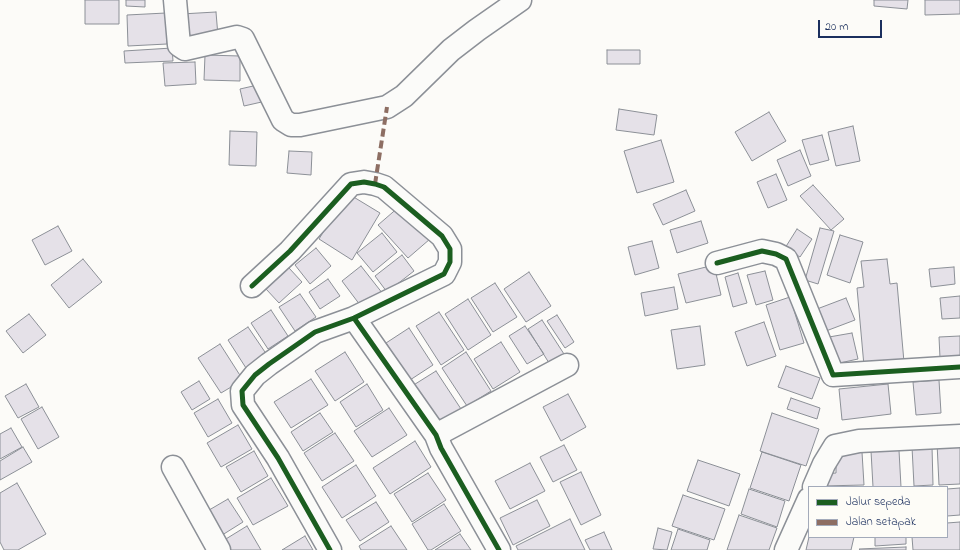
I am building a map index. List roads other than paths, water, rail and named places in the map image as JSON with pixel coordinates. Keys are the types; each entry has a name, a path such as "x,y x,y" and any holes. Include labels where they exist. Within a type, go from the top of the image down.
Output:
{"street":[{"path":"175,0 179,45 185,49 237,37 243,39 283,120 291,125 300,125 387,107 404,96 456,46 520,0"},
{"path":"252,286 290,251 350,184 364,182 384,187 442,236 450,249 450,262 444,274 354,318 315,332 255,375 242,391 243,405 278,458 330,550"},
{"path":"717,263 762,251 776,254 786,259 833,375 960,367"},
{"path":"354,318 436,435 441,448 499,550"},
{"path":"436,435 567,365"},
{"path":"814,486 824,464 835,446 859,441 960,436"},
{"path":"172,466 219,550"},
{"path":"786,550 808,501"}]}
